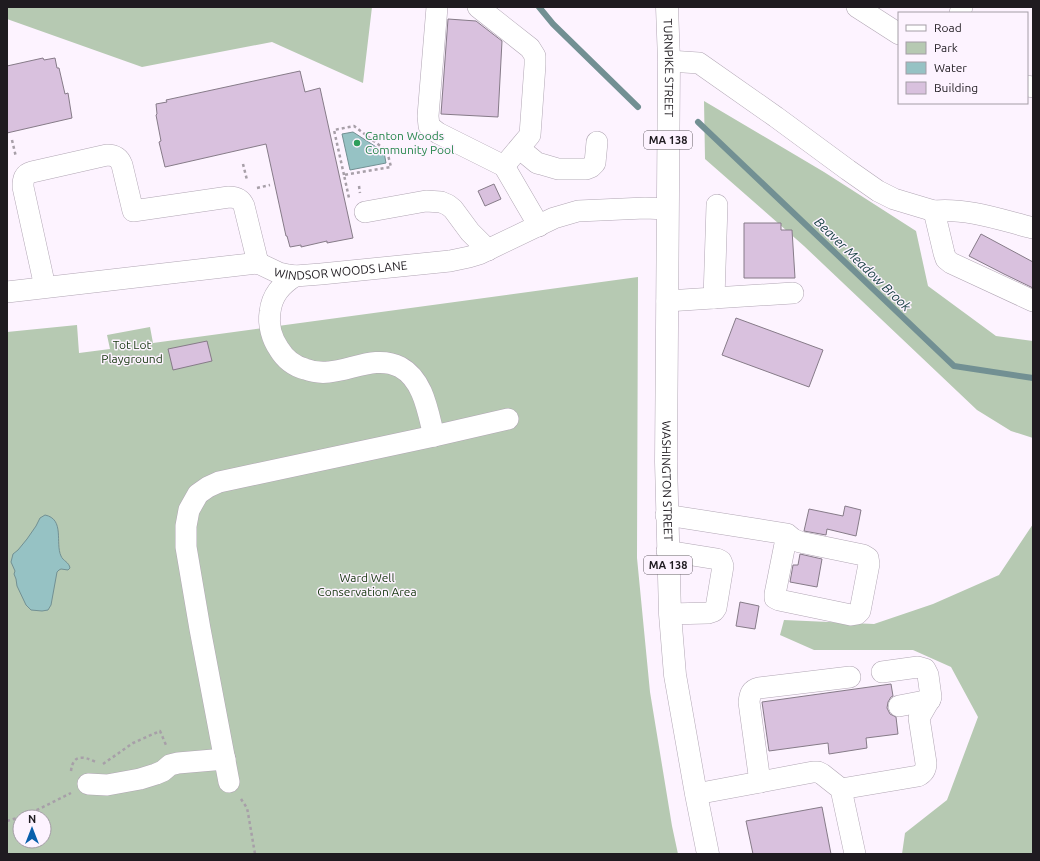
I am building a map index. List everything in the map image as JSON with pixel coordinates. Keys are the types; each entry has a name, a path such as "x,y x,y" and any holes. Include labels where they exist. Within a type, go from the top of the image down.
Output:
{"main road":[{"name":"TURNPIKE STREET","path":"667,7 669,61 667,273"},
{"name":"WASHINGTON STREET","path":"667,273 666,515 670,614 675,675 708,854"}],"street":[{"path":"437,7 428,116 429,126 438,133 504,166 539,226"},
{"path":"478,7 530,48 535,56 531,132 528,138 504,166"},
{"path":"857,7 898,33"},
{"path":"669,61 699,63 753,100 878,191 894,199 934,211 949,210 978,214 1033,228"},
{"path":"520,148 537,163 558,169 586,169 591,167 594,163 597,142"},
{"path":"45,287 23,187 25,176 32,172 107,155 112,155 120,160 133,211 229,197 239,198 244,206 258,264"},
{"path":"357,208 426,201 441,202 453,209 470,232 488,250"},
{"path":"714,298 717,205"},
{"name":"WINDSOR WOODS LANE","path":"7,292 258,264 279,273 295,276 450,261 469,257 488,250 554,218 578,211 645,208 667,209"},
{"path":"934,211 946,259 951,263 1033,301"},
{"path":"295,276 283,284 279,289 270,310 270,327 276,344 284,356 302,368 316,372 337,371 374,363 392,364 401,368 410,375 422,394 434,436"},
{"path":"667,301 793,292"},
{"path":"229,782 186,547 186,526 189,510 198,494 219,482 508,419"},
{"path":"666,515 787,534 800,542 863,555 868,558 869,564 860,611 857,614 851,615 775,598 787,534"},
{"path":"667,551 717,559 721,561 723,566 716,608 714,611 708,613 670,614"},
{"path":"841,789 918,776 925,771 926,763 919,718 931,696 928,675 925,669 918,667 882,672"},
{"path":"760,782 749,702 751,692 754,689 759,688 850,677"},
{"path":"899,706 930,700"},
{"path":"88,784 107,785 140,779 156,774 163,771 170,765 178,763 225,759"},
{"path":"696,794 818,772 841,789 855,854"}],"path":[{"path":"344,175 391,166 387,151 354,126 334,130 344,175 357,208"},
{"path":"12,140 16,159"},
{"path":"243,164 247,180"},
{"path":"252,188 270,185"}],"green space":[{"path":"7,7 372,7 363,83 272,42 142,67 7,19"},
{"path":"704,101 824,172 916,231 928,286 996,336 1033,341 1033,438 1011,431 977,410 804,246 705,159"},
{"name":"Ward Well Conservation Area","path":"638,277 637,558 650,692 678,854 7,854 7,332 77,325 79,353 110,349 107,335 150,327 153,343"},
{"path":"1033,524 1033,854 902,854 905,833 947,800 978,717 951,667 913,650 814,650 780,635 784,620 874,624 933,604 999,575"}],"water":[{"name":"Canton Woods Community Pool","path":"353,132 384,152 386,163 350,170 342,134"},
{"path":"45,515 51,517 55,521 58,532 59,551 70,568 68,570 61,569 57,572 51,605 48,610 42,611 31,610 26,605 17,586 14,574 15,571 11,562 13,554 27,539 40,518"}],"building":[{"path":"448,19 476,21 502,41 498,117 441,114"},
{"path":"43,58 44,60 55,58 65,94 68,93 72,118 7,133 7,66"},
{"path":"300,71 305,92 320,88 353,238 327,243 327,241 301,247 301,245 290,247 286,236 266,144 165,167 159,142 161,141 156,115 156,104 167,102 166,100"},
{"path":"494,184 501,199 485,206 478,191"},
{"path":"744,223 781,223 781,230 792,230 795,278 744,278"},
{"path":"981,234 1033,262 1033,288 969,256"},
{"path":"736,318 823,350 809,387 722,355"},
{"path":"207,341 212,361 173,370 168,349"},
{"path":"845,506 861,510 856,536 827,529 826,535 804,531 809,509 843,516"},
{"path":"800,554 822,559 817,587 790,582 793,565 798,565"},
{"path":"740,602 759,606 755,629 736,626"},
{"path":"891,684 893,696 888,702 887,708 890,714 896,717 898,734 866,738 867,748 829,754 828,743 769,751 762,702"},
{"path":"822,807 831,854 753,854 746,821"}],"waterway":[{"name":"Beaver Meadow Brook","path":"539,7 553,24 638,107"},
{"name":"Beaver Meadow Brook","path":"698,122 954,366 1033,378"}],"place":[{"name":"Canton Woods Community Pool","path":"357,143"}],"park label":[{"name":"Tot Lot Playground","path":"132,352"}]}
